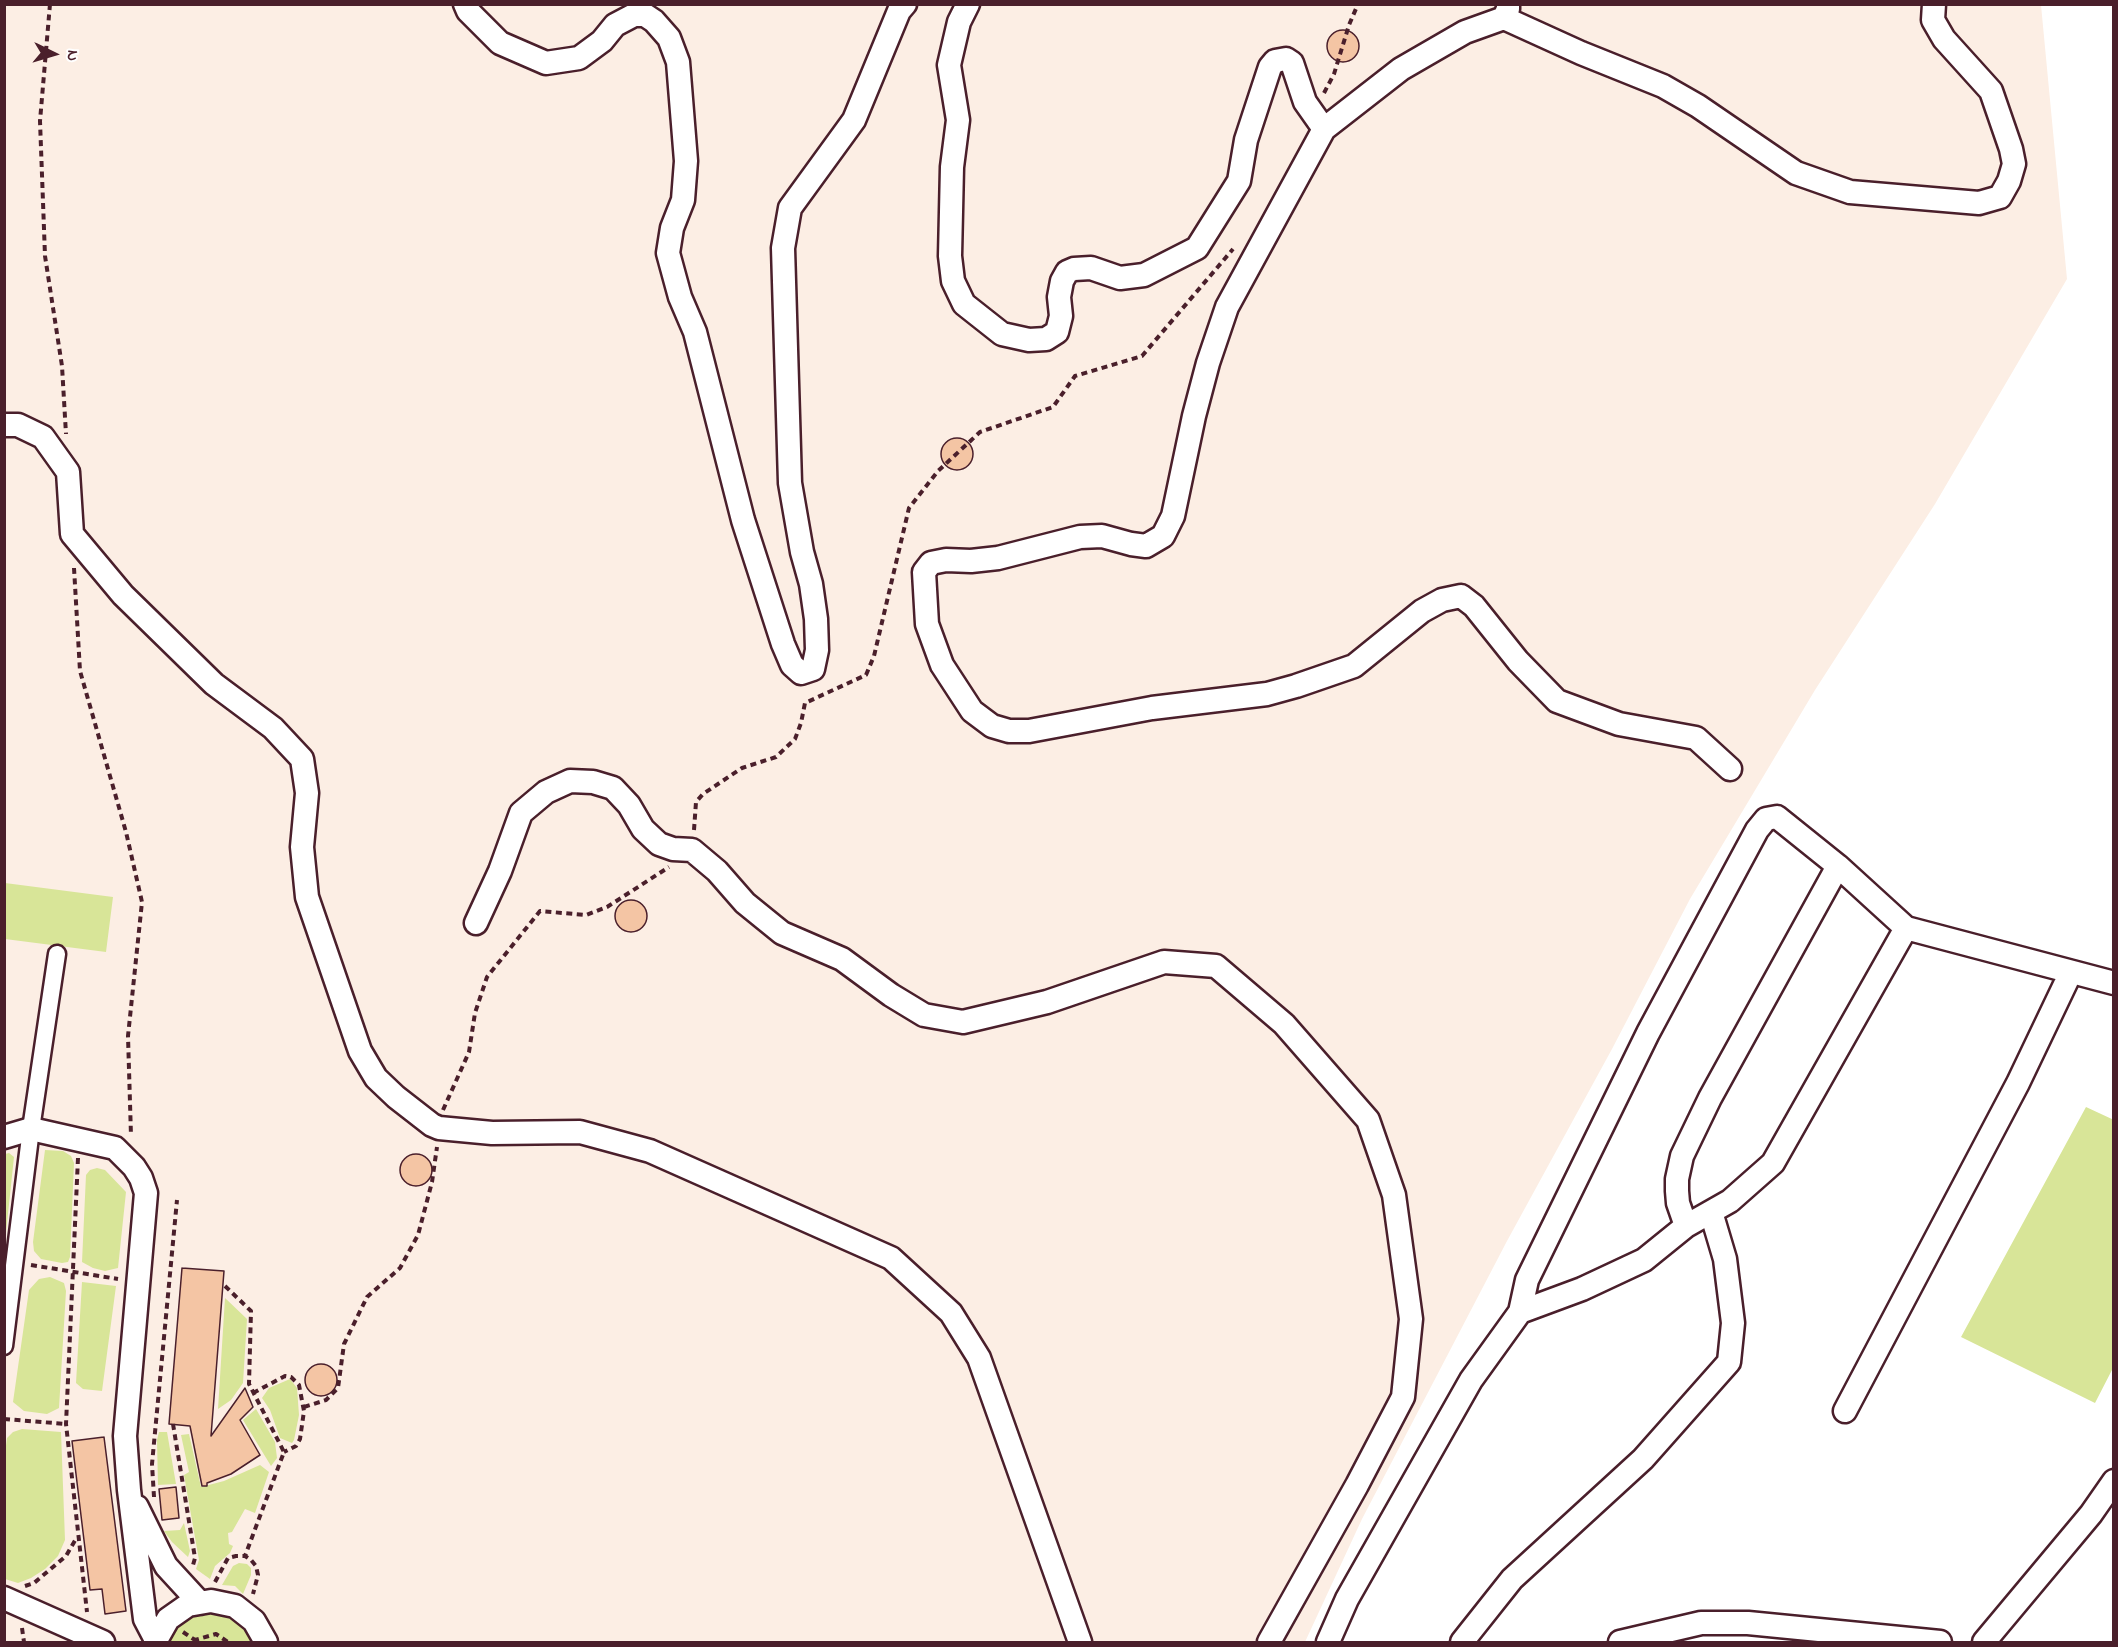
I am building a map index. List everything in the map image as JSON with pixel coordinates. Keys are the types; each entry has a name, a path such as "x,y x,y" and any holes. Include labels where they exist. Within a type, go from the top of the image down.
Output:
{"street":[{"path":"465,4 468,11 500,43 546,63 579,58 602,41 615,26 634,15 645,15 654,21 669,38 678,62 686,161 684,200 672,228 668,254 695,332 743,520 779,633 792,665 801,673 813,669 817,650 816,619 790,483 783,249 790,208 854,120 899,11 905,4"},
{"path":"968,4 959,22 949,65 958,120 952,167 950,256 953,281 964,304 1002,334 1029,340 1046,339 1057,332 1061,316 1059,297 1062,281 1067,272 1074,269 1091,268 1120,278 1144,275 1197,248 1239,181 1246,140 1270,67 1275,61 1286,59 1292,63 1305,102 1319,121"},
{"path":"1730,769 1696,738 1619,724 1557,701 1518,661 1474,606 1461,596 1442,600 1422,611 1354,666 1296,686 1267,693 1152,708 1029,730 1009,731 992,726 972,711 942,665 927,624 924,572 932,563 946,560 970,561 998,558 1080,537 1102,536 1146,546 1163,536 1173,516 1194,416 1208,363 1227,307 1319,121 1409,64 1465,32 1506,11 1581,53 1663,86 1698,105 1796,173 1850,192 1979,203 2000,197 2009,181 2014,164 2011,148 1991,91 1944,39 1933,20 1934,4"},
{"path":"4,425 18,425 43,438 68,472 72,534 123,595 214,684 273,728 302,759 307,793 302,847 307,897 360,1051 376,1078 396,1097 439,1128 492,1132 580,1132 650,1150 891,1258 951,1313 979,1358 1080,1642"},
{"path":"476,923 500,871 521,813 546,792 570,780 593,782 613,788 629,804 643,829 659,844 674,849 692,850 717,871 745,903 782,933 842,959 924,1015 963,1022 1047,1002 1164,962 1216,966 1284,1024 1368,1120 1394,1195 1412,1319 1403,1397 1357,1485 1269,1642"},
{"path":"1328,1642 1347,1599 1471,1380 1520,1312 1527,1280 1648,1033 1757,830 1766,819 1777,817 1838,866 1906,928 2114,983"},
{"path":"1686,1226 1678,1203 1677,1191 1682,1155 1710,1098 1838,866"},
{"path":"1520,1312 1582,1289 1644,1260 1686,1226 1730,1201 1773,1163 1906,928"},
{"path":"4,1346 31,1129 57,954"},
{"path":"1845,1411 2018,1083 2071,972"},
{"path":"4,1137 31,1129 115,1148 135,1167 146,1193 125,1436 129,1490 145,1619 156,1641"},
{"path":"1462,1642 1512,1579 1643,1459 1729,1362 1733,1323 1725,1259 1711,1212"},
{"path":"1984,1642 2091,1514 2114,1481"},
{"path":"129,1490 166,1566 202,1603"},
{"path":"4,1598 103,1642"},
{"path":"156,1641 168,1619 188,1605 212,1601 235,1606 254,1621 266,1642"},
{"path":"1634,1641 1701,1623 1748,1623 1940,1642"}],"path":[{"path":"50,4 40,121 45,256 62,366 66,436"},
{"path":"1319,121 1349,25 1358,4"},
{"path":"304,1407 326,1400 338,1388 344,1344 367,1297 400,1268 418,1235 432,1182 444,1107 469,1052 475,1013 487,977 540,911 586,915 607,907 655,878 692,850 696,802 703,794 742,768 776,757 795,739 805,703 866,675 874,656 909,508 938,471 980,432 1053,407 1075,376 1142,356 1234,249"},
{"path":"72,534 80,670 126,832 142,902 128,1036 129,1114 135,1167"},
{"path":"78,1140 66,1424 87,1612"},
{"path":"154,1506 152,1464 177,1200"},
{"path":"15,1262 122,1280"},
{"path":"225,1286 251,1311 249,1384 285,1452"},
{"path":"244,1556 285,1452 296,1446 300,1438 304,1407 299,1385 291,1377 285,1376 277,1379 253,1393"},
{"path":"4,1419 66,1424"},
{"path":"173,1424 195,1558 191,1572"},
{"path":"24,1586 34,1583 66,1556 78,1536"},
{"path":"202,1603 228,1558 244,1556 256,1566 258,1575 257,1585 245,1614"},
{"path":"195,1642 195,1640 216,1634 228,1642"}],"shaded area":[{"path":"5,5 2041,5 2067,279 1935,504 1815,690 1690,899 1612,1049 1507,1241 1362,1519 1305,1642 5,1642"}],"green space":[{"path":"5,883 113,897 106,952 5,939"},
{"path":"2086,1107 2114,1120 2113,1368 2095,1403 1961,1337"},
{"path":"45,1150 63,1151 71,1156 74,1163 68,1262 41,1259 34,1251 33,1242"},
{"path":"9,1153 14,1157 5,1242 5,1154"},
{"path":"97,1168 105,1170 126,1192 118,1268 105,1271 82,1262 86,1175 90,1170"},
{"path":"50,1277 64,1283 66,1291 59,1408 47,1414 24,1411 13,1402 29,1290 39,1279"},
{"path":"82,1282 116,1286 102,1391 83,1389 76,1383"},
{"path":"225,1298 247,1319 243,1383 231,1400 218,1409"},
{"path":"290,1379 297,1388 299,1415 292,1443 280,1438 270,1410 262,1398 269,1388"},
{"path":"256,1409 275,1442 277,1458 271,1466 243,1420"},
{"path":"22,1429 61,1432 65,1540 58,1556 45,1569 18,1583 5,1579 4,1460 7,1438 13,1432"},
{"path":"159,1432 167,1432 176,1484 158,1485 157,1440"},
{"path":"189,1434 201,1487 224,1481 260,1465 269,1472 255,1513 245,1509 232,1532 228,1533 229,1544 233,1546 230,1553 215,1566 210,1579 196,1569 199,1560 184,1475 189,1472 181,1435"},
{"path":"184,1523 190,1551 188,1557 164,1531 180,1530"},
{"path":"239,1563 247,1564 251,1568 251,1575 243,1594 235,1586 222,1585 233,1566"},
{"path":"200,1611 230,1615 241,1623 252,1642 165,1642 173,1627"}],"building":[{"path":"1343,30 1354,35 1359,46 1354,57 1343,62 1332,57 1327,46 1332,35"},
{"path":"957,438 968,443 973,454 968,465 957,470 946,465 941,454 946,443"},
{"path":"631,900 642,905 647,916 642,927 631,932 620,927 615,916 620,905"},
{"path":"416,1154 427,1159 432,1170 427,1181 416,1186 405,1181 400,1170 405,1159"},
{"path":"182,1268 224,1271 211,1436 245,1388 253,1407 240,1420 260,1455 231,1474 207,1483 207,1486 202,1486 190,1426 169,1424"},
{"path":"321,1364 332,1369 337,1380 332,1391 321,1396 310,1391 305,1380 310,1369"},
{"path":"104,1437 126,1611 105,1614 102,1589 90,1590 72,1441"},
{"path":"176,1487 179,1518 162,1520 159,1489"}]}
